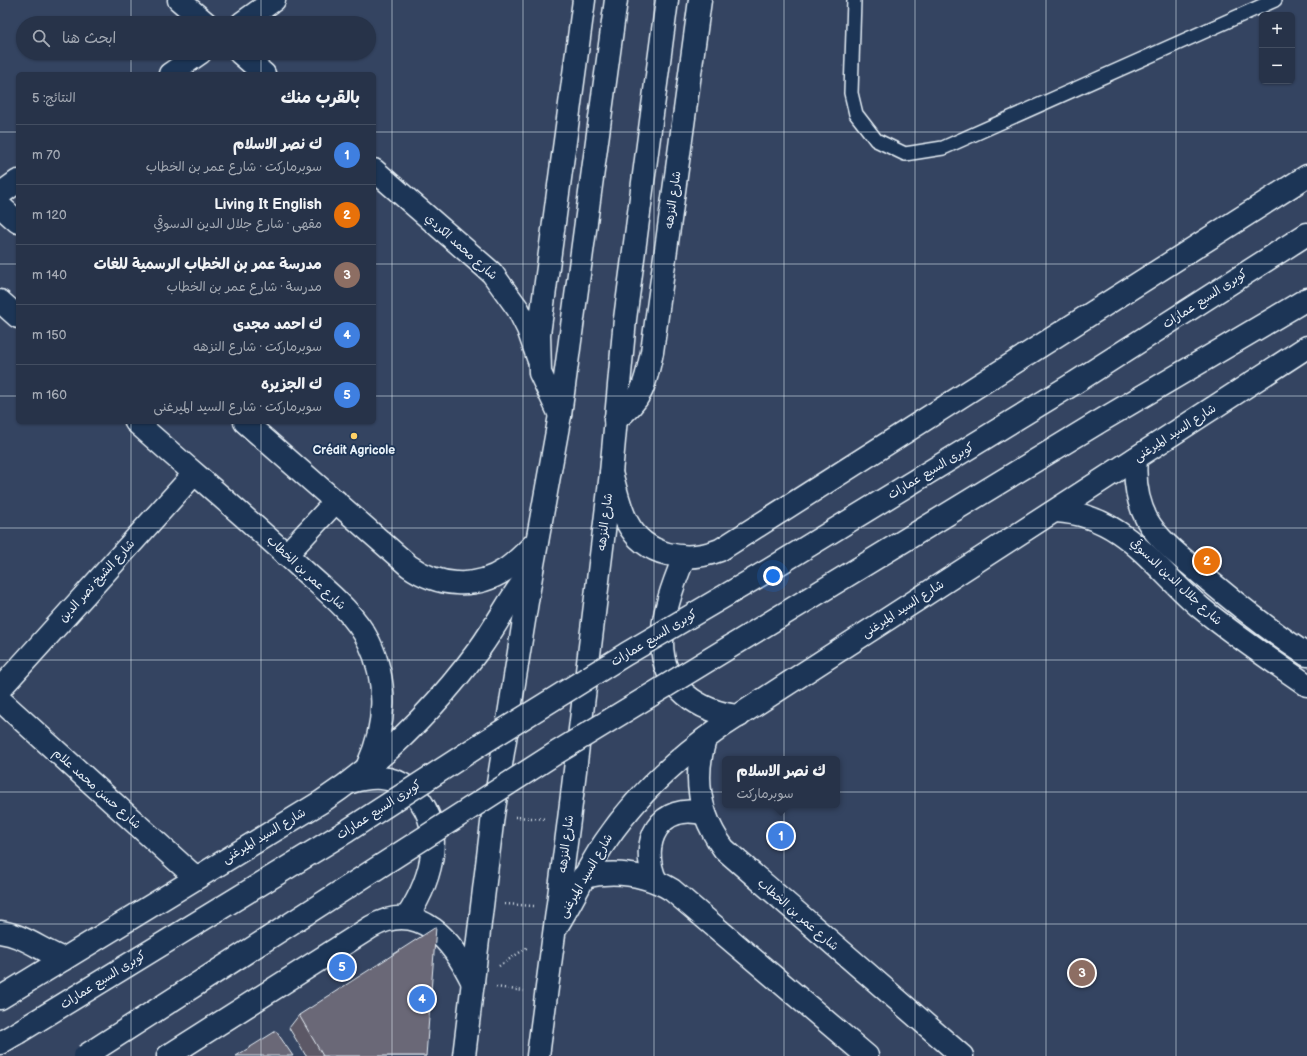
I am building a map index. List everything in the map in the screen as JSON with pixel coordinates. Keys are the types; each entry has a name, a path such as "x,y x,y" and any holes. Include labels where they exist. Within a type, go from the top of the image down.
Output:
{"main road":[{"path":"179,0 198,16"},
{"path":"252,16 274,0"},
{"path":"560,415 540,373 539,360 541,321 584,0"},
{"path":"464,1056 474,983 493,815 532,570 560,415 616,0"},
{"path":"615,420 625,319 667,0"},
{"name":"شارع النزهه","path":"538,1056 569,820 611,473 615,420 631,408 639,397 647,375 652,352 700,0"},
{"path":"173,72 190,60"},
{"path":"248,60 262,72"},
{"name":"شارع محمد الكردي","path":"376,172 492,273 518,309 528,329 539,360"},
{"path":"611,473 622,512 628,524 640,539 658,551 684,558 696,557 720,550 1307,176"},
{"path":"0,194 16,183"},
{"path":"0,206 16,220"},
{"name":"كوبرى السبع عمارات","path":"0,1043 347,831 486,741 613,663 769,570 1073,384 1307,234"},
{"path":"85,1056 496,791 642,700 1097,423 1307,299"},
{"path":"0,302 16,315"},
{"name":"شارع السيد الميرغنى","path":"556,918 569,907 583,878 604,842 629,809 672,764 739,716 1307,347"},
{"name":"شارع عمر بن الخطاب","path":"138,424 286,555 348,612 360,627 376,660 381,678 382,716 379,735 358,776"},
{"path":"247,424 409,566 421,574 448,582 477,582 490,578 515,563 537,541"},
{"name":"شارع جلال الدين الدسوقي","path":"1136,458 1135,480 1139,501 1148,521 1161,538 1219,590 1307,655"},
{"name":"شارع الشيخ نصر الدين","path":"0,689 194,474"},
{"path":"286,555 336,501"},
{"name":"شارع جلال الدين الدسوقي","path":"1056,510 1068,511 1093,517 1116,529 1136,545 1181,590 1220,623 1305,682"},
{"path":"684,558 671,594 662,633 662,645 668,670 678,686 691,700 714,712 739,716"},
{"name":"شارع السيد الميرغنى","path":"0,998 321,802 358,776 407,732 446,691 481,646 521,583 532,570"},
{"name":"شارع حسن محمد علام","path":"0,700 195,878"},
{"name":"شارع عمر بن الخطاب","path":"705,739 700,760 698,782 701,804 713,832 730,856 962,1056"},
{"path":"358,776 374,777 396,782 416,795 429,814 434,836 430,868 421,894 407,918"},
{"path":"656,881 648,856 651,839 659,825 672,815 680,812 688,811 705,814"},
{"path":"583,878 620,873 656,881 680,895 867,1056"},
{"path":"168,1056 380,922 398,917 425,923 447,942 464,965 474,983"},
{"path":"0,932 24,938 44,951 64,959"}],"lane":[{"path":"854,0 851,93 856,114 876,140 905,154 943,148 1275,0"}],"path":[{"path":"493,815 569,820"},
{"path":"483,902 556,918"},
{"path":"474,983 556,918"},
{"path":"474,983 546,994"}],"building":[{"path":"436,927 426,1056 323,1056 299,1015"},
{"path":"276,1031 293,1056 236,1056"}],"place":[{"name":"Crédit Agricole","path":"354,436"},
{"name":"Living It English","path":"1207,561"},
{"name":"ك نصر الاسلام","path":"781,836"},
{"name":"ك الجزيره","path":"342,967"},
{"name":"مدرسة عمر بن الخطاب الرسمية للغات","path":"1082,973"},
{"name":"ك احمد مجدى","path":"422,999"}]}
